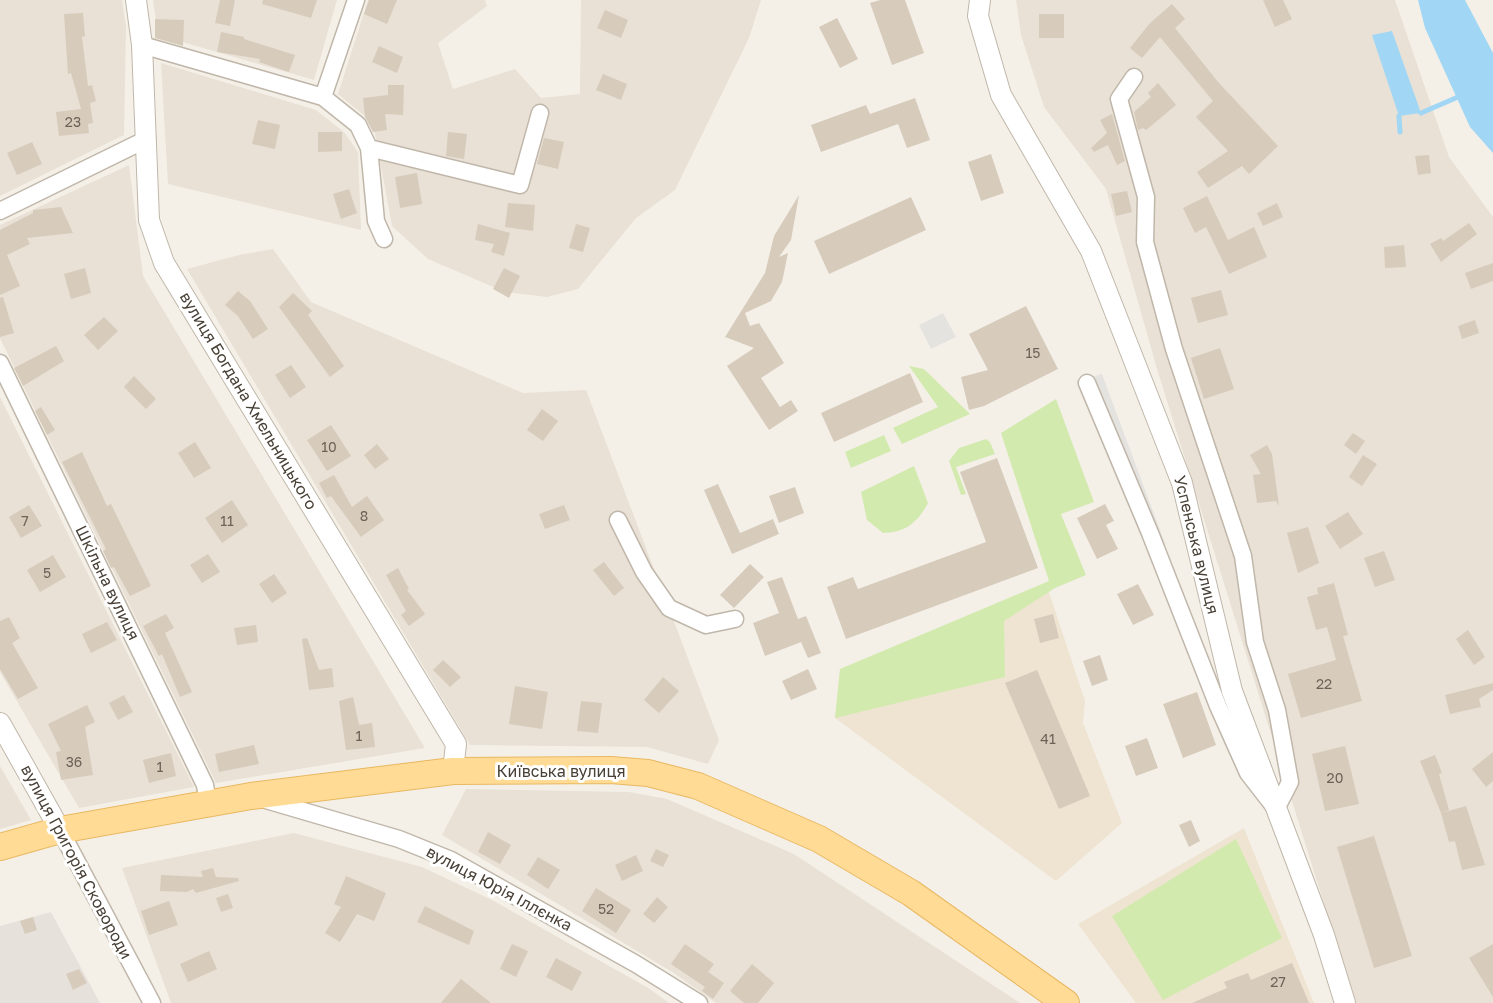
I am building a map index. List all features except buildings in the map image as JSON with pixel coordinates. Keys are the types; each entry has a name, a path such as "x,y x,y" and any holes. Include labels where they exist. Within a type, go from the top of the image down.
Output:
{"main road":[{"name":"Київська вулиця","path":"0,847 60,830 250,796 453,771 611,770 648,773 698,786 819,839 911,893 1066,1003"}],"street":[{"name":"вулиця Богдана Хмельницького","path":"136,0 142,45 149,220 164,263 456,744 453,771"},
{"path":"324,97 356,0"},
{"name":"Успенська вулиця","path":"980,0 978,16 1001,95 1091,251 1182,483 1232,691 1324,935 1345,1003"},
{"path":"142,45 324,97 358,125 369,148 376,221 384,238"},
{"path":"1087,383 1150,533 1222,716 1248,773 1276,809 1290,782 1277,710 1255,642 1244,556 1174,349 1145,242 1146,197 1119,99 1134,77"},
{"path":"369,148 520,185 540,113"},
{"path":"0,211 147,139"},
{"name":"Шкільна вулиця","path":"0,363 205,785 208,804"},
{"path":"618,520 644,572 669,608 706,625 735,619"},
{"name":"вулиця Григорія Сковороди","path":"0,723 152,1003"},
{"name":"вулиця Юрія Іллєнка","path":"250,796 399,839 451,860 636,964 699,1003"}],"shaded area":[{"path":"0,0 122,0 126,26 124,135 0,196"},
{"path":"153,0 337,0 314,80 158,35"},
{"path":"368,0 485,0 487,6 438,43 453,89 515,69 541,98 580,94 581,0 761,0 749,38 675,190 636,218 578,289 547,297 505,292 428,259 392,226 373,123 338,94"},
{"path":"1016,0 1395,0 1449,157 1493,217 1493,1003 1355,1003 1157,369 1106,189 1044,107 1021,35"},
{"path":"161,63 316,110 344,132 358,152 361,230 168,184"},
{"path":"129,165 143,276 425,748 216,783 0,338 0,225"},
{"path":"273,249 311,302 523,393 586,390 719,740 708,764 647,747 470,745 187,269 239,255"},
{"path":"943,313 956,337 931,349 919,325"},
{"path":"1102,374 1166,546 1151,558 1076,381"},
{"path":"0,397 194,787 79,808 0,672"},
{"path":"1047,586 1085,701 1083,723 1122,823 1056,881 835,718 840,669"},
{"path":"0,766 31,820 0,829"},
{"path":"466,789 629,792 667,799 794,854 1020,1003 716,1003 674,973 442,835"},
{"path":"1244,828 1314,1003 1136,1003 1078,924"},
{"path":"294,833 422,867 492,900 650,989 669,1003 171,1003 122,868"},
{"path":"51,912 100,1003 0,1003 0,926"}],"green space":[{"path":"909,366 924,369 970,414 902,444 893,428 938,407"},
{"path":"1056,399 1094,502 1061,514 1086,575 1055,588 1004,621 1005,677 835,718 840,669 1049,581 1001,433"},
{"path":"884,435 891,451 851,468 845,452"},
{"path":"986,439 990,442 995,454 956,467 966,494 961,495 949,461 959,448"},
{"path":"914,466 928,503 920,516 904,529 883,533 867,520 861,492"},
{"path":"1236,839 1282,938 1163,1000 1112,916"}],"water":[{"path":"1418,0 1465,0 1493,53 1493,153 1470,127 1425,28"},
{"path":"1392,31 1421,113 1399,116 1372,35"}],"waterway":[{"path":"1421,113 1458,97"},
{"path":"1399,116 1400,132"}]}
